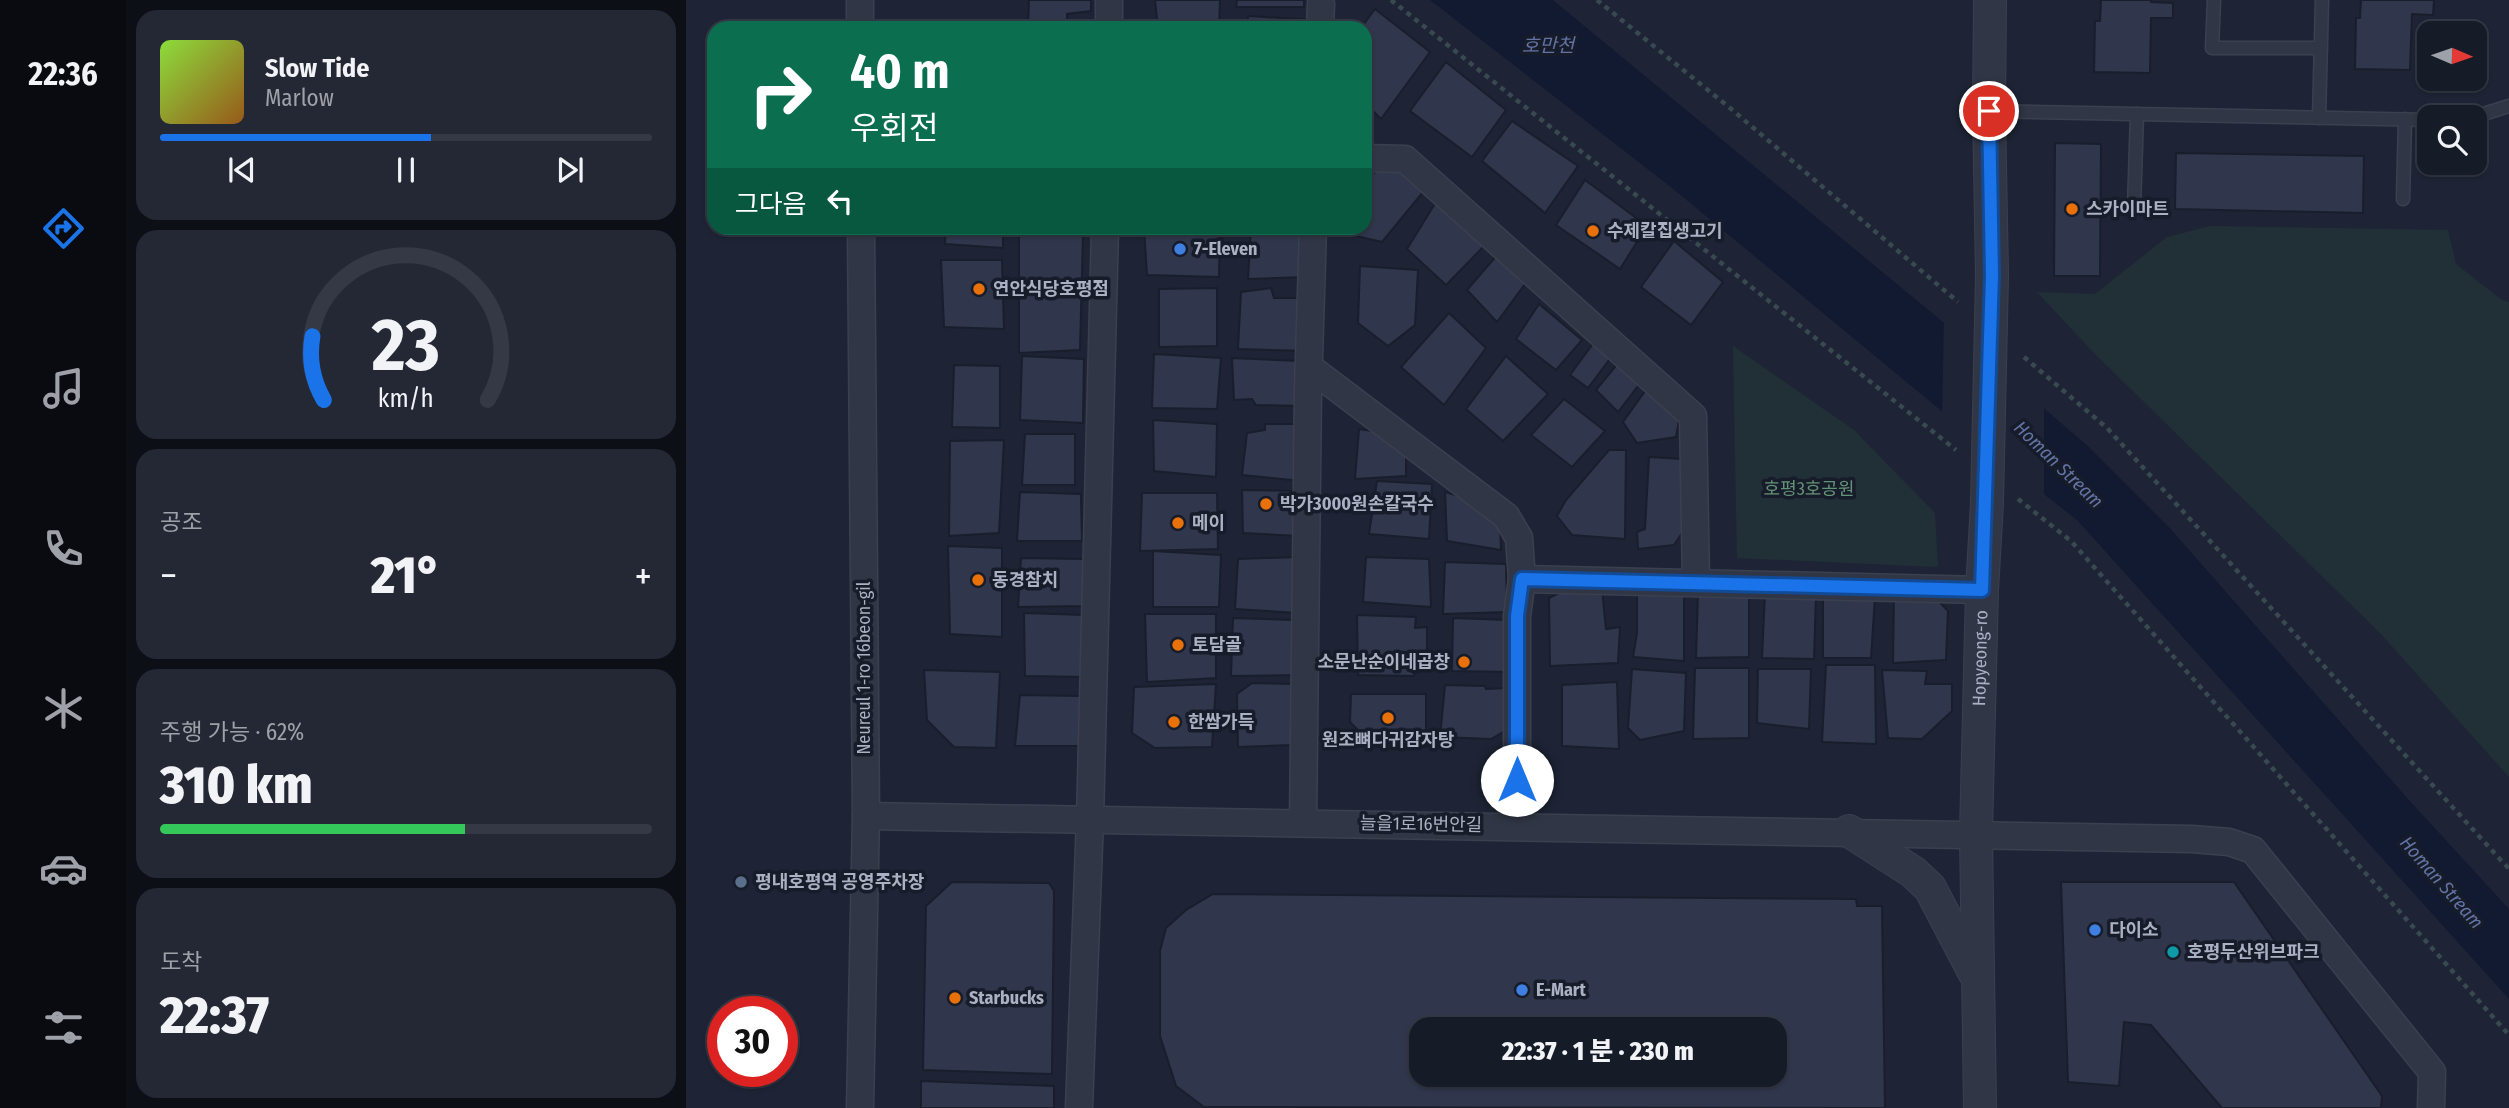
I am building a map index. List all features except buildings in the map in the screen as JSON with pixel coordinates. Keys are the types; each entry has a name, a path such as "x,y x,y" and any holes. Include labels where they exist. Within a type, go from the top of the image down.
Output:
{"street":[{"path":"860,0 860,21"},
{"path":"1109,0 1109,21"},
{"name":"Hopyeong-ro","path":"1980,1108 1976,833 1982,590 2002,501 1992,275 1990,0"},
{"path":"1372,158 1405,159 1693,416 1696,582"},
{"name":"Neureul 1-ro 16beon-gil","path":"860,1108 866,816 861,235"},
{"path":"1079,1108 1090,819 1105,235"},
{"path":"1303,823 1313,235"},
{"path":"1309,367 1506,516 1519,538 1522,579 1517,616 1517,826"},
{"path":"1522,579 1982,590"},
{"name":"늘을1로16번안길","path":"866,816 1976,833 2229,842 2253,850 2431,1072 2431,1108"},
{"path":"1849,831 1913,872 1930,888 1978,980"}],"lane":[{"path":"2214,0 2212,48 2321,48"},
{"path":"2319,118 2322,0"},
{"path":"2487,113 2509,106"},
{"path":"1989,111 2417,120"},
{"path":"2134,207 2137,114"},
{"path":"2403,199 2405,119"}],"path":[{"path":"1391,0 1963,456"},
{"path":"1597,0 1730,108 1960,304"},
{"path":"2023,357 2107,428 2509,869"},
{"path":"2002,501 2071,541 2509,1035"}],"green space":[{"path":"2210,226 2448,230 2456,264 2502,300 2509,302 2509,777 2380,633 2094,353 2037,292 2095,294 2167,237"},
{"name":"호평3호공원","path":"1733,346 1854,430 1935,513 1938,567 1737,558"}],"water":[{"name":"호만천","path":"1430,0 1553,0 1960,336 2090,448 2168,526 2408,799 2509,909 2509,999 2077,520 1672,188"}],"pier":[{"path":"1944,318 2044,403 2044,499 1942,416"}],"place":[{"name":"스카이마트","path":"2072,209"},
{"name":"수제칼집생고기","path":"1593,231"},
{"name":"7-Eleven","path":"1180,249"},
{"name":"연안식당호평점","path":"979,289"},
{"name":"박가3000원손칼국수","path":"1266,504"},
{"name":"메이","path":"1178,523"},
{"name":"동경참치","path":"978,580"},
{"name":"토담골","path":"1178,645"},
{"name":"소문난순이네곱창","path":"1464,662"},
{"name":"원조뼈다귀감자탕","path":"1388,718"},
{"name":"한쌈가득","path":"1174,722"},
{"name":"평내호평역 공영주차장","path":"741,882"},
{"name":"다이소","path":"2095,930"},
{"name":"호평두산위브파크","path":"2173,952"},
{"name":"E-Mart","path":"1522,990"},
{"name":"Starbucks","path":"955,998"}],"route":[{"path":"1517,780 1517,616 1522,579 1982,590 1987,503 1992,275 1989,111"}],"water label":[{"name":"Homan Stream","path":"2059,464"},
{"name":"Homan Stream","path":"2442,882"}]}
